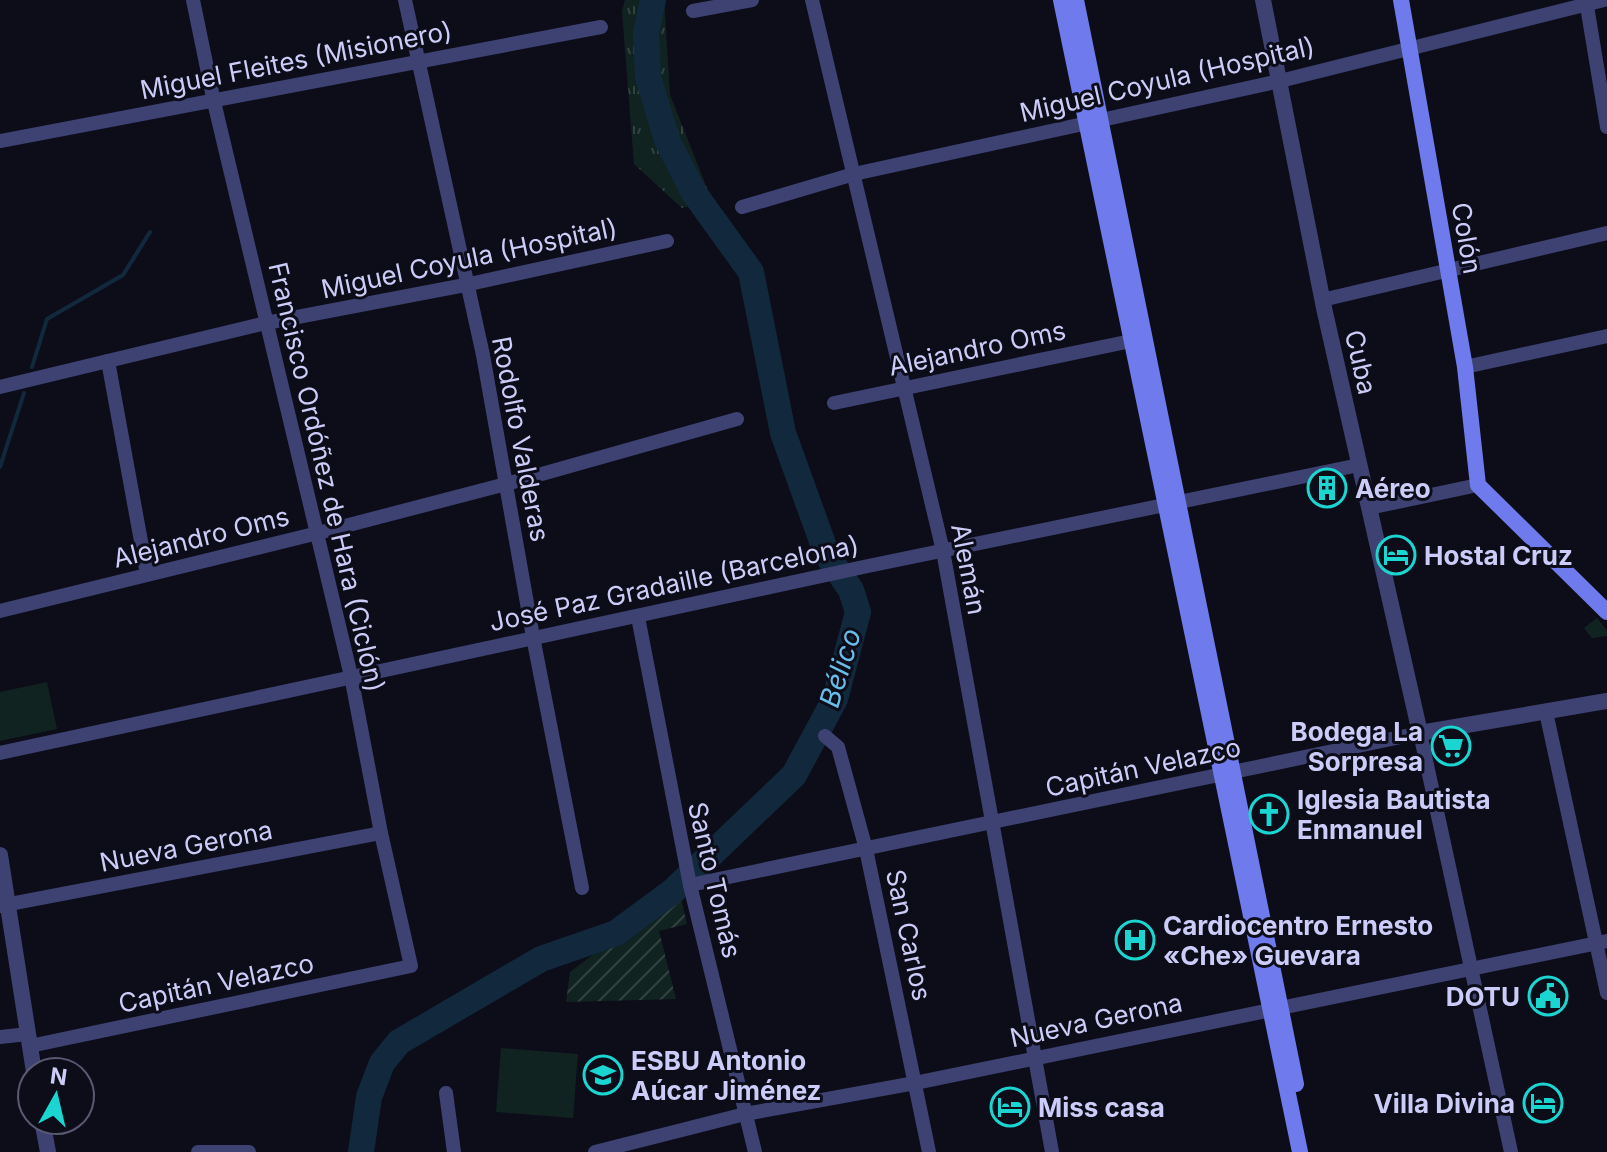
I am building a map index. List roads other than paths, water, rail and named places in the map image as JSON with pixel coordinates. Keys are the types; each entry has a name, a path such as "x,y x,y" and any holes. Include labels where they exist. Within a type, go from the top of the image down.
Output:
{"main road":[{"path":"1061,0 1094,121 1275,1008 1300,1152"},
{"path":"1076,0 1131,341 1170,504"},
{"name":"Colón","path":"1401,0 1465,367 1478,485"},
{"path":"1478,485 1607,612"},
{"path":"1275,1008 1310,1152"}],"street":[{"name":"Francisco Ordóñez de Hara (Ciclón)","path":"193,0 214,102 351,676 381,833 411,966"},
{"name":"Rodolfo Valderas","path":"405,0 465,285 483,355 582,888"},
{"path":"693,11 752,0"},
{"name":"Alemán","path":"812,0 943,551 1052,1152"},
{"name":"Cuba","path":"1263,0 1322,300 1420,733"},
{"name":"Miguel Coyula (Hospital)","path":"742,207 854,174 1280,81 1409,46 1604,0"},
{"path":"1587,2 1607,127"},
{"name":"Miguel Fleites (Misionero)","path":"0,141 601,27"},
{"path":"1322,300 1607,233"},
{"name":"Miguel Coyula (Hospital)","path":"0,387 266,323 465,285 667,241"},
{"path":"1465,367 1607,336"},
{"name":"Alejandro Oms","path":"834,403 1131,341"},
{"path":"108,361 147,574"},
{"name":"Alejandro Oms","path":"0,611 318,533 737,419"},
{"name":"José Paz Gradaille (Barcelona)","path":"0,753 868,566 1359,465"},
{"path":"1369,508 1478,485"},
{"name":"Santo Tomás","path":"638,617 690,885 755,1152"},
{"name":"Capitán Velazco","path":"690,885 1420,733 1607,701"},
{"path":"1546,712 1601,942 1607,993"},
{"path":"1420,733 1511,1152"},
{"name":"San Carlos","path":"825,736 838,747 866,849 929,1152"},
{"name":"Nueva Gerona","path":"4,905 381,833"},
{"path":"0,855 4,905 32,1056"},
{"name":"Nueva Gerona","path":"595,1152 745,1114 915,1083 1601,942"},
{"name":"Capitán Velazco","path":"0,1037 29,1040 411,966"},
{"path":"446,1093 454,1152"},
{"path":"198,1152 249,1152"}],"waterway":[{"name":"Bélico","path":"361,1152 369,1097 382,1063 399,1042 541,959 616,933 673,891 794,775 835,699 858,612 851,590 827,555 783,433 751,272 694,193 667,140 648,77 646,32 653,0"},
{"path":"32,367 47,319 123,275 150,232"},
{"path":"0,467 24,393"}],"place":[{"name":"Aéreo","path":"1327,488"},
{"name":"Hostal Cruz","path":"1396,555"},
{"name":"Bodega La Sorpresa","path":"1451,746"},
{"name":"Iglesia Bautista Enmanuel","path":"1269,814"},
{"name":"Cardiocentro Ernesto «Che» Guevara","path":"1135,940"},
{"name":"DOTU","path":"1548,996"},
{"name":"ESBU Antonio Aúcar Jiménez","path":"603,1075"},
{"name":"Villa Divina","path":"1543,1103"},
{"name":"Miss casa","path":"1010,1107"}]}
